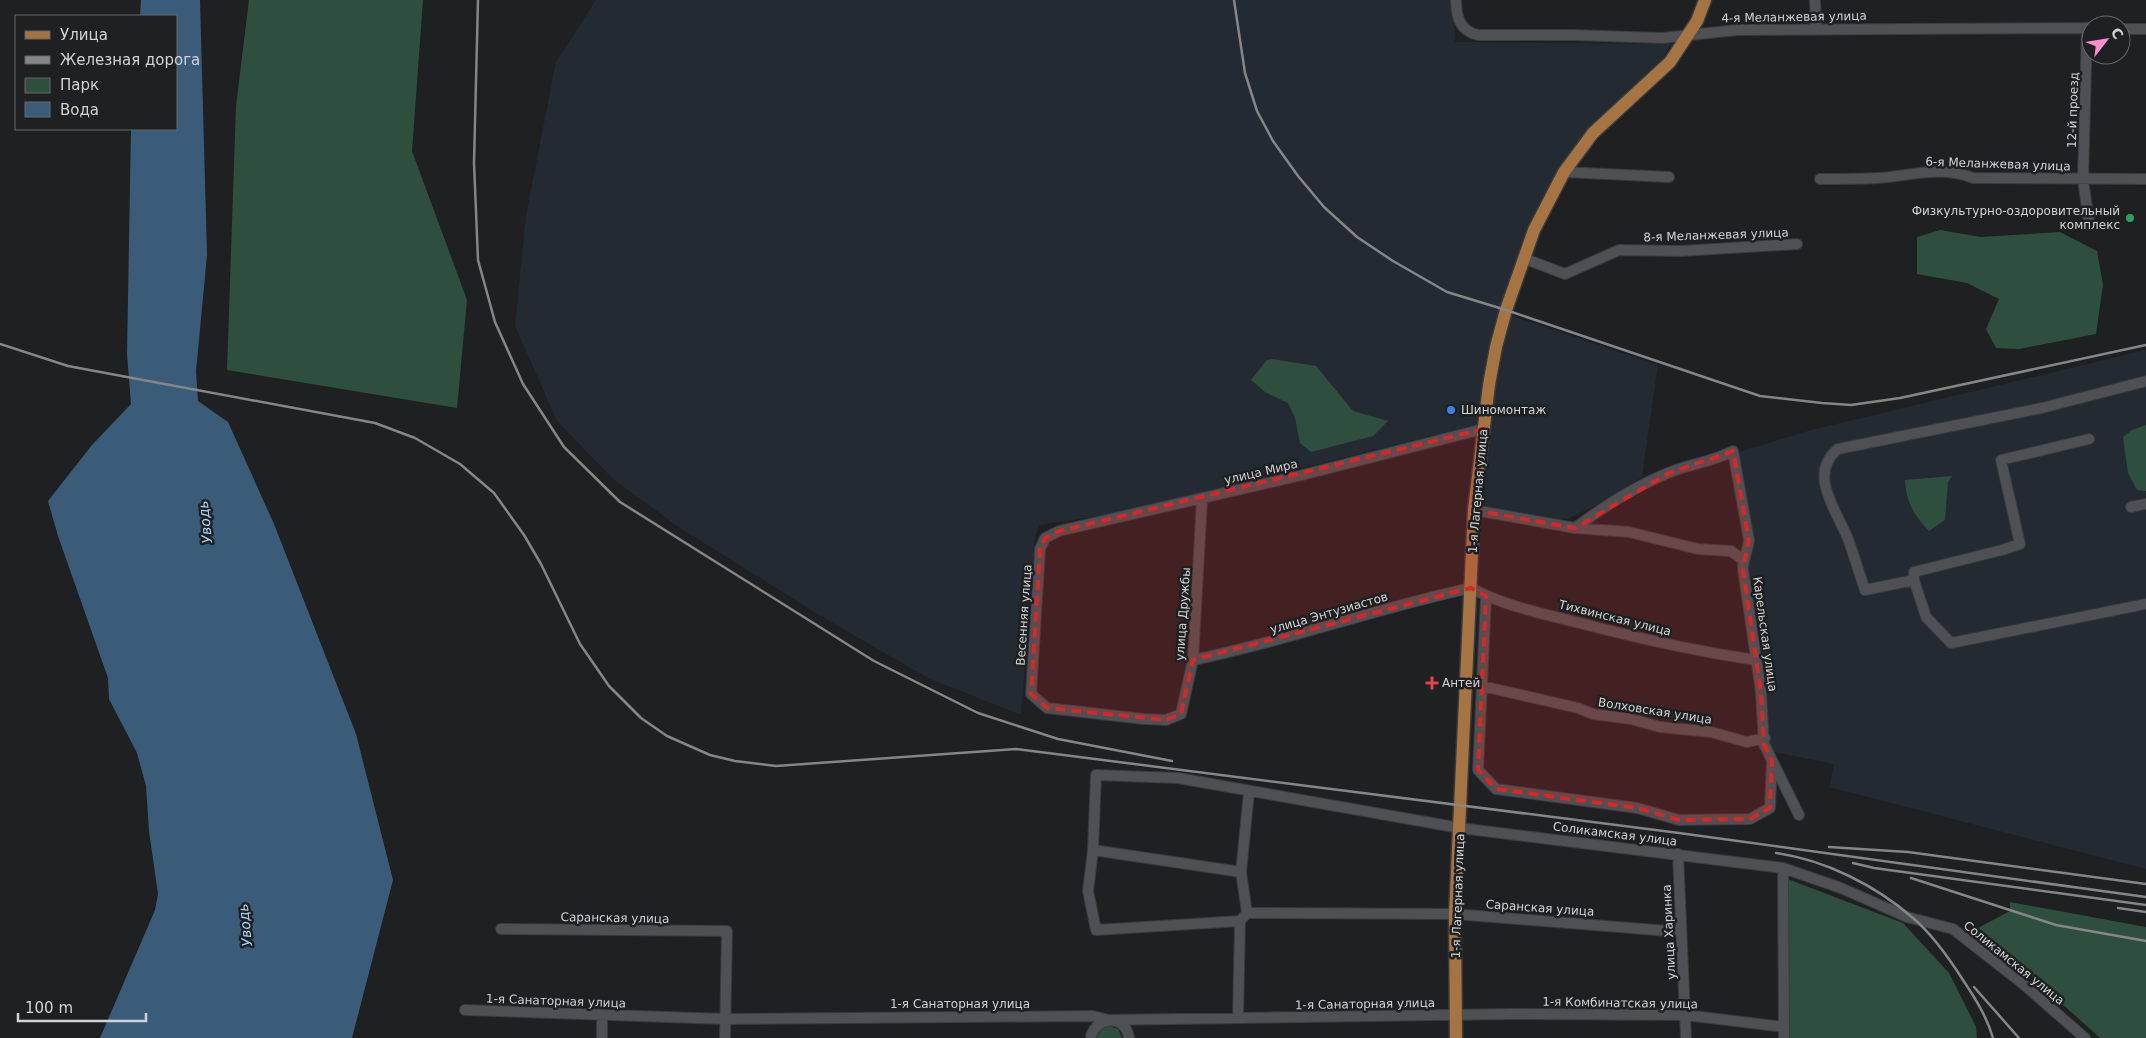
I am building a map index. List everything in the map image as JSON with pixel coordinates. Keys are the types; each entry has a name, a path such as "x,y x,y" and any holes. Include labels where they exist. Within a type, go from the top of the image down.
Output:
{"main road":[{"name":"1-я Лагерная улица","path":"1456,1038 1455,914 1474,510 1488,386 1496,347 1523,258 1534,230 1564,172 1593,134 1670,62 1687,37 1705,0"}],"street":[{"name":"4-я Меланжевая улица","path":"1456,0 1462,27 1468,33 1478,35 1687,37 1719,30 2081,28"},
{"path":"1815,0 1816,29"},
{"path":"2131,28 2146,29"},
{"name":"12-й проезд","path":"2088,65 2083,180 2088,222"},
{"path":"1564,172 1669,177"},
{"name":"6-я Меланжевая улица","path":"1820,178 1879,178 1904,174 1948,172 1961,173 1973,178 2146,180"},
{"name":"8-я Меланжевая улица","path":"1523,258 1565,274 1619,250 1681,251 1797,244"},
{"path":"1914,580 1865,590 1847,537 1829,502 1824,469 1828,457 1838,449 2042,408 2146,381"},
{"name":"улица Мира","path":"1045,538 1059,531 1202,499 1484,429"},
{"path":"2089,439 2000,460 2020,544 1914,572 1914,580 1926,617 1951,643 2146,604"},
{"name":"Карельская улица","path":"1575,528 1613,503 1669,473 1723,457 1733,451 1749,540 1748,552 1743,560 1742,569 1761,692 1764,744 1799,815"},
{"name":"улица Дружбы","path":"1166,720 1181,714 1193,660 1202,499"},
{"path":"2131,507 2146,504"},
{"path":"1474,510 1575,528 1629,532 1698,549 1731,551 1743,560"},
{"name":"Весенняя улица","path":"1045,538 1040,549 1031,694 1047,708 1166,720"},
{"name":"улица Энтузиастов","path":"1193,660 1249,648 1471,588"},
{"name":"Тихвинская улица","path":"1471,588 1486,596 1615,633 1684,649 1755,660"},
{"path":"1486,596 1478,770 1496,789 1636,808 1679,820 1750,819 1770,808 1772,761"},
{"name":"Волховская улица","path":"1482,686 1578,708 1592,714 1631,719 1660,727 1711,732 1747,742 1765,738"},
{"name":"Соликамская улица","path":"1093,850 1096,775 1178,778 1460,828 1783,868 1841,888 1907,917 1953,929 2022,983 2085,1038"},
{"path":"1238,1018 1243,917 1241,872 1249,792"},
{"path":"1093,850 1241,872"},
{"name":"Саранская улица","path":"1093,850 1088,890 1096,930 1243,917 1455,914 1681,932"},
{"name":"улица Харинка","path":"1678,854 1686,1038"},
{"path":"1783,868 1784,1038"},
{"name":"Саранская улица","path":"501,929 727,931 725,1019"},
{"path":"1091,1037 1093,1016 1097,1005"},
{"name":"1-я Санаторная улица","path":"465,1010 725,1019 1093,1016 1109,1020 1455,1015"},
{"name":"1-я Комбинатская улица","path":"1455,1015 1685,1015 1784,1027"},
{"path":"602,1016 602,1038"},
{"path":"725,1019 725,1038"},
{"path":"1091,1037 1097,1024 1109,1020 1121,1023 1125,1028 1128,1038"}],"highlighted area":[{"path":"1483,429 1474,510 1575,528 1669,473 1733,451 1749,540 1743,569 1761,692 1764,744 1772,761 1770,808 1750,819 1679,820 1637,808 1496,789 1478,770 1486,596 1471,588 1193,660 1181,714 1166,720 1047,708 1031,694 1040,549 1045,538 1059,531"}],"shaded area":[{"path":"596,0 1453,0 1455,42 1671,44 1662,60 1603,114 1560,166 1532,219 1513,271 1479,424 1119,513 1040,525 1035,536 1021,715 928,678 824,618 680,528 613,479 557,421 515,326 526,215 556,62"},
{"path":"1509,315 1658,365 1642,477 1601,503 1567,519 1548,519 1480,509 1490,412"},
{"path":"2146,350 2146,869 1829,787 1834,764 1770,751 1766,740 1743,556 1749,537 1736,453 1811,430"}],"green space":[{"path":"249,0 423,0 412,151 467,300 457,408 227,370 236,106"},
{"path":"1940,230 1981,237 2060,232 2097,251 2103,285 2096,334 2019,349 1996,348 1986,329 1999,299 1967,283 1917,274 1917,237"},
{"path":"1272,359 1316,366 1353,411 1388,421 1373,436 1311,452 1300,443 1295,418 1288,403 1265,392 1251,380 1267,360"},
{"path":"2146,425 2146,491 2137,490 2128,473 2123,437 2132,430"},
{"path":"1952,476 1948,482 1945,520 1929,531 1919,520 1912,508 1907,495 1905,480"},
{"path":"1785,878 1903,923 1949,973 1976,1027 1977,1038 1787,1038"},
{"path":"2010,902 2146,927 2146,1038 2100,1038 1978,928 2010,911"},
{"path":"1110,1026 1118,1029 1122,1038 1096,1038 1102,1028"}],"water":[{"name":"Уводь","path":"141,0 200,0 207,255 196,371 198,401 228,422 274,524 356,734 393,880 352,1038 100,1038 155,910 158,894 149,831 146,786 137,753 109,699 108,678 58,536 48,501 92,445 131,404 127,354 131,130 178,130 178,15 140,15"}],"railway":[{"path":"478,0 474,163 478,260 495,322 523,384 564,447 620,502 874,661 978,713 1058,739 1172,761"},
{"path":"1234,0 1245,73 1257,111 1273,141 1298,176 1324,207 1357,237 1393,261 1447,292 1506,310 1760,396 1822,403 1851,405 1900,398 2146,345"},
{"path":"0,344 68,366 375,423 415,438 460,464 494,493 524,535 541,564 580,644 609,686 641,718 667,736 710,755 735,761 776,766 1016,749 1679,833 2146,897"},
{"path":"1829,847 1908,852 2146,884"},
{"path":"1776,853 1813,861 1849,876 1882,895 1913,918 1934,939 1958,972 1980,1008 1993,1038"},
{"path":"1853,863 1874,868 2146,905"},
{"path":"1911,878 2056,925 2146,941"},
{"path":"2118,908 2146,912"},
{"path":"1974,987 2019,1038"}],"place":[{"name":"Физкультурно-оздоровительный комплекс","path":"2130,218"},
{"name":"Шиномонтаж","path":"1451,410"},
{"name":"Антей","path":"1432,683"}]}
